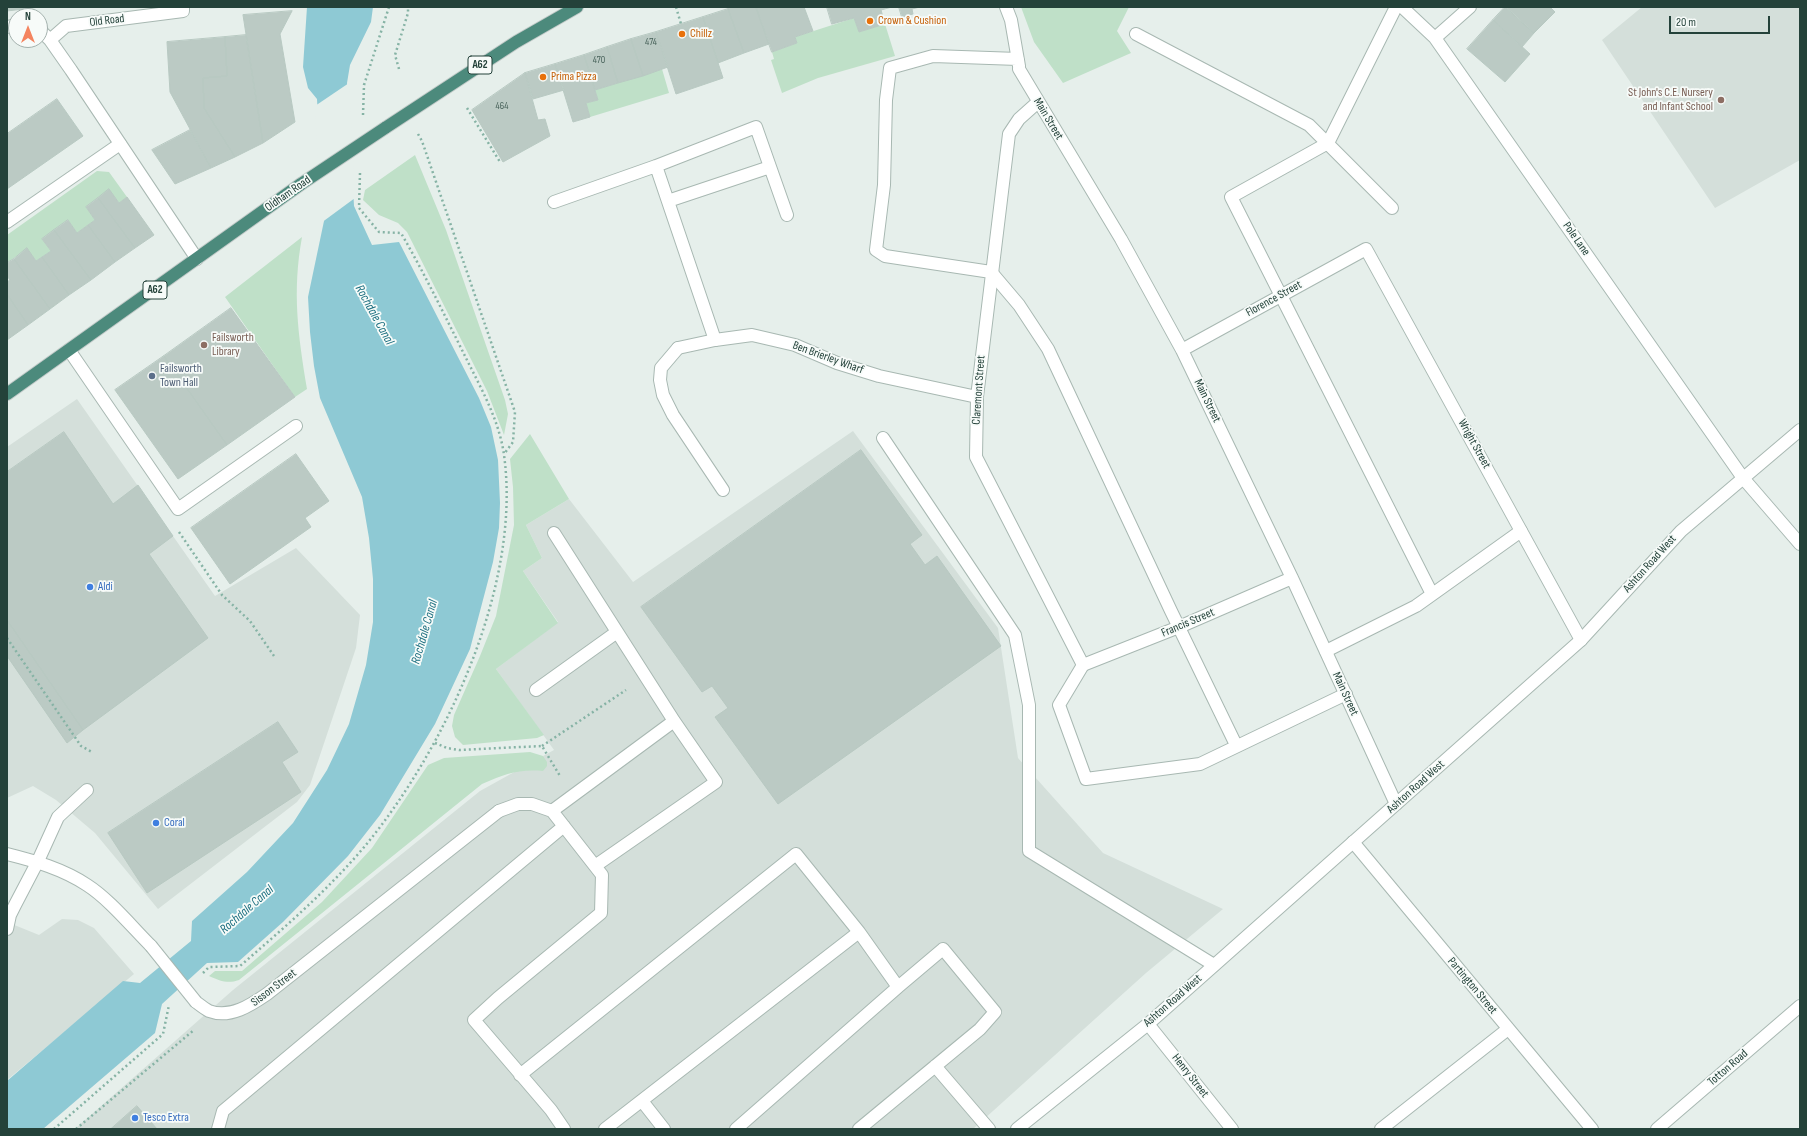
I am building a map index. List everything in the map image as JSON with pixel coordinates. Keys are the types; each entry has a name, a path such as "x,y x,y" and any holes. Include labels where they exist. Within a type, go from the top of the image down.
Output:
{"highway":[{"name":"Oldham Road","path":"7,394 301,184 406,113 516,42 577,7"}],"street":[{"name":"Main Street","path":"1006,7 1011,20 1018,64 1038,102 1121,239 1182,350 1292,578 1396,804"},
{"path":"1396,7 1328,143 1231,197 1432,594"},
{"name":"Pole Lane","path":"1402,7 1435,38 1743,478 1800,544"},
{"path":"1435,38 1470,7"},
{"name":"Old Road","path":"50,40 66,26 183,9"},
{"path":"1136,34 1309,124 1392,208"},
{"path":"50,40 197,259"},
{"path":"1018,64 933,56 890,68 886,100 884,185 876,250 885,256 991,272 1019,305 1048,349 1236,745"},
{"name":"Claremont Street","path":"1038,102 1019,120 1009,134 991,272 977,397 976,457 1083,665"},
{"path":"554,202 656,166 756,127 786,215"},
{"path":"7,222 120,144"},
{"path":"656,166 715,340"},
{"path":"668,201 770,167"},
{"name":"Florence Street","path":"1182,350 1366,249"},
{"name":"Wright Street","path":"1366,249 1581,640"},
{"name":"Ben Brierley Wharf","path":"723,490 673,415 663,395 660,380 661,368 678,348 715,340 752,335 795,345 837,363 878,376 977,397"},
{"path":"69,350 178,509 296,426"},
{"name":"Ashton Road West","path":"1017,1129 1148,1024 1581,640 1681,531 1800,430"},
{"path":"883,438 1014,635 1029,705 1029,851 1214,965"},
{"path":"1326,651 1416,606 1521,531"},
{"path":"554,533 646,677 716,782 595,866"},
{"name":"Francis Street","path":"1083,665 1179,627 1292,578"},
{"path":"536,690 617,632"},
{"path":"1083,665 1059,705 1086,779 1200,764 1236,745 1346,694"},
{"path":"564,1129 551,1110 474,1020 498,998 601,913 602,875 552,811 674,720"},
{"path":"7,929 14,905 38,861 58,817 87,790"},
{"name":"Sisson Street","path":"226,1014 247,1007 267,994 499,811 518,804 532,804 552,811"},
{"path":"218,1129 223,1111 564,826"},
{"name":"Partington Street","path":"1353,842 1592,1129"},
{"path":"7,854 38,861 87,885 114,908 151,946 196,1002 210,1011 226,1014"},
{"path":"520,1075 796,854 859,932 898,987"},
{"path":"605,1129 859,932"},
{"path":"736,1129 943,949 995,1012 980,1029 859,1129"},
{"name":"Totton Road","path":"1657,1129 1800,1006"},
{"name":"Henry Street","path":"1148,1024 1232,1129"},
{"path":"1381,1129 1508,1029"},
{"path":"935,1066 989,1129"},
{"path":"642,1101 664,1129"}],"path":[{"path":"362,115 364,85 389,7"},
{"path":"399,69 395,55 408,13 408,7"},
{"path":"676,7 681,24"},
{"path":"467,108 500,162"},
{"path":"406,113 422,141 514,412 513,442 504,454"},
{"path":"198,977 209,967 240,966 317,898 366,845 411,782 435,743 482,639 500,568 507,518 504,454 492,410 417,259 401,233 379,232 359,208 360,169"},
{"path":"175,526 222,595 250,621 274,656"},
{"path":"7,638 81,746 92,752"},
{"path":"435,743 459,750 542,746 646,677"},
{"path":"542,746 558,770 567,793 552,811"},
{"path":"54,1129 163,1034 167,1007 172,1002"},
{"path":"76,1129 194,1030 226,1014"}],"shaded area":[{"name":"St John's C.E. Nursery and Infant School","path":"1642,7 1800,7 1800,160 1715,208 1602,40"},
{"path":"77,399 215,596 296,548 360,615 356,648 310,785 297,802 158,909 95,833 56,800 33,786 7,798 7,447"},
{"path":"853,431 998,628 1018,758 1103,853 1223,909 1146,973 973,1129 75,1129 233,990 480,791 554,750 496,669 558,622 523,571 542,558 526,525 569,499 633,582"},
{"path":"62,919 78,920 94,928 134,974 7,1080 7,922 39,935"}],"green space":[{"path":"1021,7 1129,7 1117,31 1131,53 1063,83 1034,42"},
{"path":"854,18 859,32 885,24 895,56 818,78 782,93 771,60 774,59 772,52 797,43 795,37"},
{"path":"662,69 669,93 590,117 586,103 598,100 595,90"},
{"path":"415,155 446,230 505,400 508,414 504,435 487,391 407,232 398,223 379,215 363,200 365,190"},
{"path":"97,171 109,172 127,197 119,203 109,190 86,207 95,220 77,233 68,220 42,239 51,251 36,261 27,249 7,263 7,235"},
{"path":"302,237 297,276 297,313 307,389 295,397 225,297"},
{"path":"530,434 569,499 526,525 542,558 523,571 558,623 496,669 544,735 537,738 463,745 455,737 452,726 454,715 496,616 514,525 513,487 510,459"},
{"path":"530,752 543,756 547,762 547,766 543,771 512,773 482,784 239,980 231,982 209,976 215,971 242,971 322,902 372,848 428,765 444,758"}],"water":[{"name":"Rochdale Canal","path":"307,7 373,7 371,22 350,65 347,83 354,206 372,245 399,242 479,398 491,427 498,460 500,503 499,528 493,562 470,649 435,724 380,815 348,856 283,922 238,962 207,963 162,1004 155,1033 43,1129 7,1129 7,1081 123,981 140,983 191,941 192,921 247,872 293,823 327,770 349,724 366,665 373,622 373,579 369,538 362,497 320,398 310,332 308,297 324,221 317,99 308,88 303,67"}],"pier":[{"path":"349,83 355,198 321,223 315,106"}],"building":[{"path":"7,7 40,7 8,8 7,11"},
{"path":"732,7 756,7 769,44 744,53 728,9"},
{"path":"756,7 804,7 813,31 795,37 797,43 772,52"},
{"name":"Crown & Cushion","path":"827,7 892,7 881,10 885,24 859,32 854,18 832,24"},
{"name":"Crown & Cushion","path":"899,7 920,7 912,9 913,14 902,17"},
{"path":"1505,7 1534,33 1522,47 1493,20"},
{"path":"1506,7 1550,7 1555,12 1534,33"},
{"path":"728,9 744,53 718,63 703,17"},
{"path":"292,11 280,34 295,122 263,143 243,15"},
{"path":"703,17 723,78 676,94 656,32"},
{"path":"1493,20 1530,54 1505,82 1467,49"},
{"path":"656,32 668,67 643,76 631,39"},
{"path":"246,35 263,143 235,157 204,108 203,78 227,76 225,37"},
{"path":"225,37 227,76 203,78 204,108 235,157 211,168 170,92 167,42"},
{"path":"631,39 643,76 618,83 607,47"},
{"path":"607,47 618,83 595,90 584,55"},
{"path":"584,55 598,100 586,103 590,117 573,122 555,64"},
{"path":"555,64 564,90 533,99 525,73"},
{"path":"525,73 538,120 545,119 550,136 503,162 472,110"},
{"path":"57,99 83,136 7,189 7,134"},
{"path":"190,130 211,168 175,184 152,150"},
{"path":"109,189 119,203 127,197 154,235 135,248 98,198"},
{"path":"98,198 135,248 115,262 88,225 95,220 86,207"},
{"path":"68,220 77,233 88,225 115,262 91,280 54,230"},
{"path":"54,230 91,280 69,295 42,257 51,251 42,239"},
{"path":"27,248 36,261 42,257 69,295 50,309 14,259"},
{"path":"14,259 50,309 28,325 7,294 7,282 10,280 7,276 7,263"},
{"path":"7,294 28,325 7,340"},
{"path":"231,308 295,397 227,445 164,356"},
{"path":"164,356 227,445 178,479 115,390"},
{"name":"Aldi","path":"64,432 113,504 138,485 173,536 149,554 208,638 83,730 7,620 7,472"},
{"path":"861,450 922,535 910,544 925,565 937,556 1001,646 778,804 715,717 728,708 712,686 702,692 641,607"},
{"path":"296,454 329,501 305,518 311,527 230,584 191,528"},
{"path":"7,620 83,730 67,743 7,656"},
{"path":"278,722 298,752 282,762 301,792 147,893 108,833"},
{"name":"Tesco Extra","path":"137,1106 157,1129 111,1129"}],"place":[{"name":"Crown & Cushion","path":"870,21"},
{"name":"Chillz","path":"682,34"},
{"name":"Prima Pizza","path":"543,77"},
{"name":"St John's C.E. Nursery and Infant School","path":"1721,100"},
{"name":"Failsworth Library","path":"204,345"},
{"name":"Failsworth Town Hall","path":"152,376"},
{"name":"Aldi","path":"90,587"},
{"name":"Coral","path":"156,823"},
{"name":"Tesco Extra","path":"135,1118"}]}
